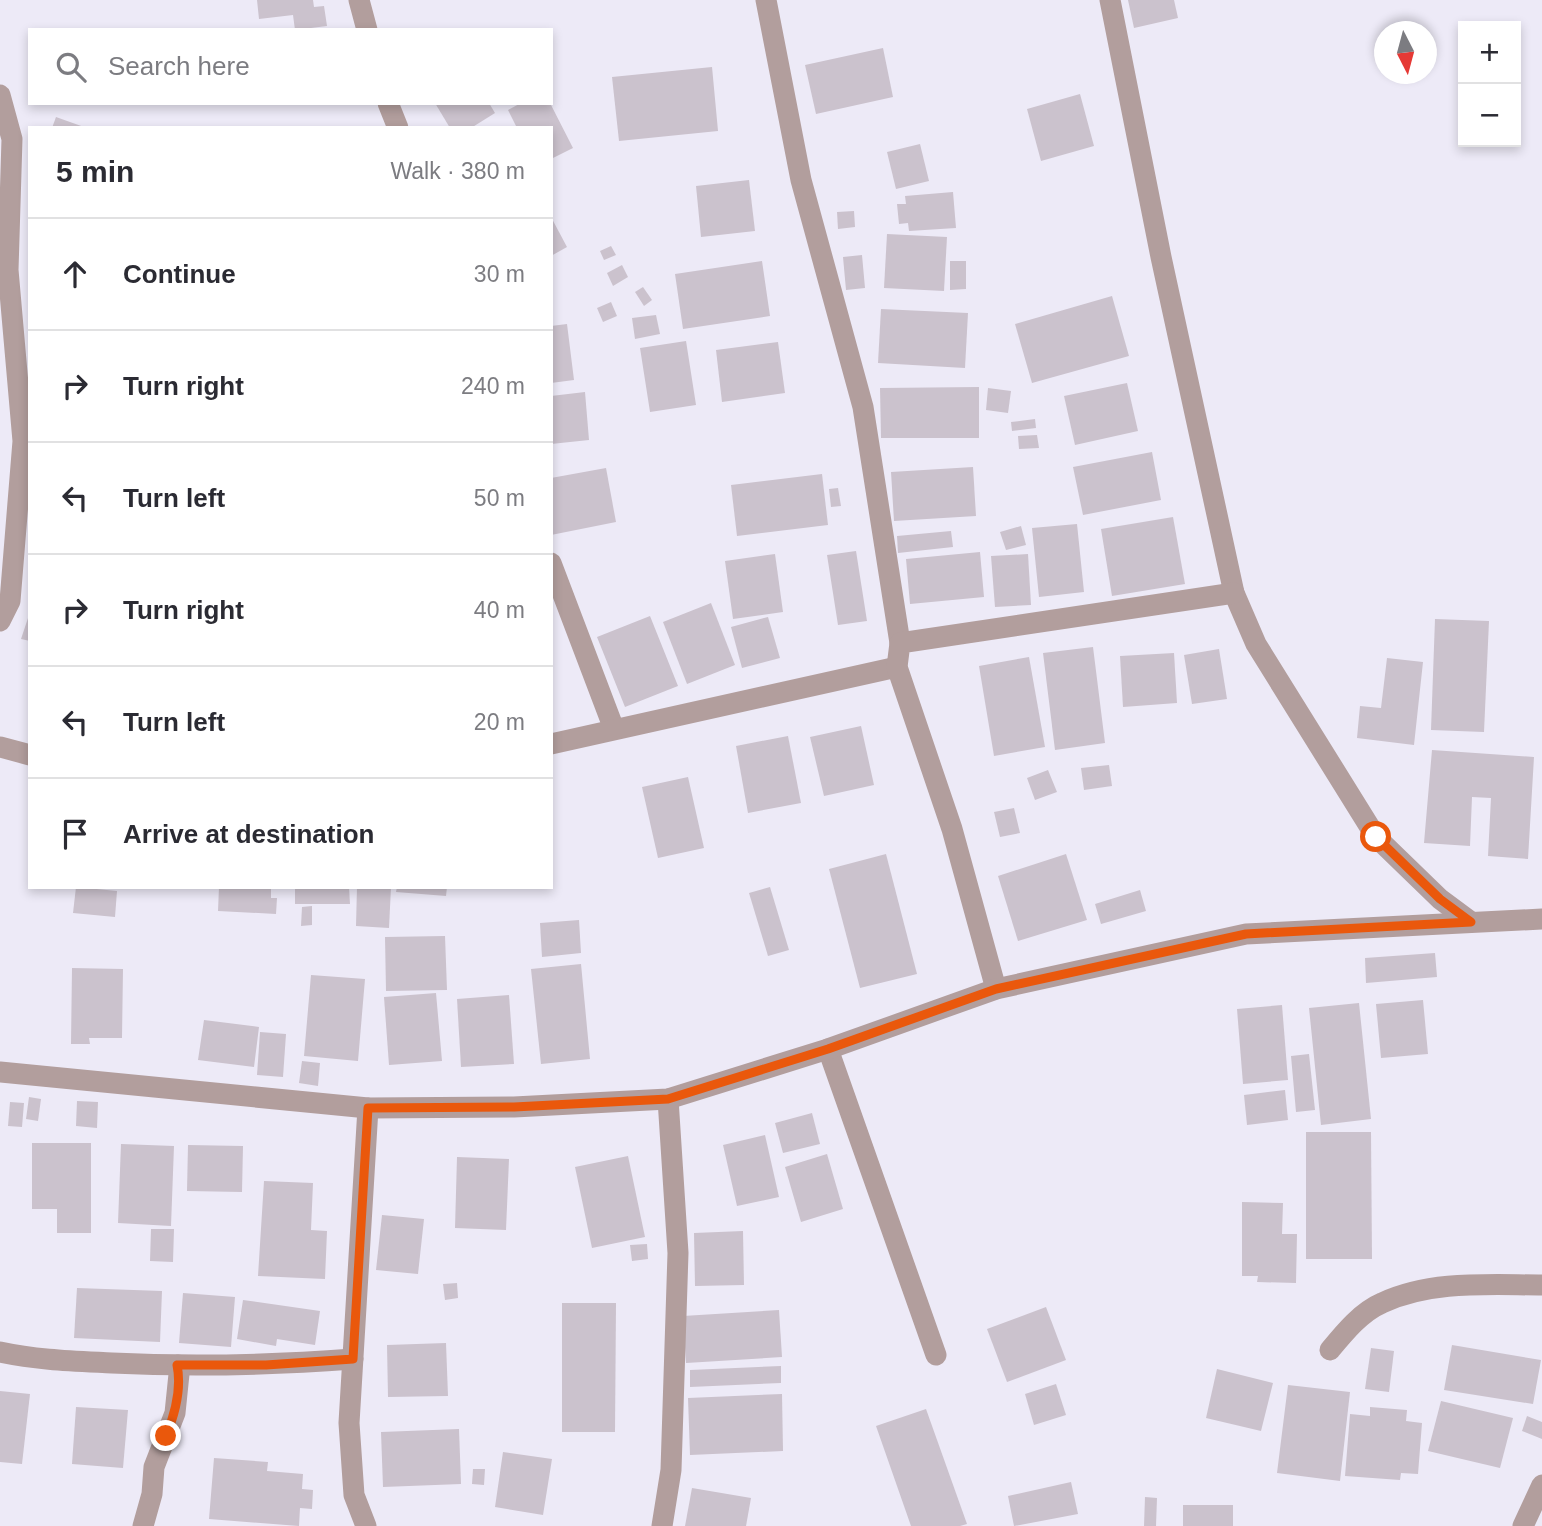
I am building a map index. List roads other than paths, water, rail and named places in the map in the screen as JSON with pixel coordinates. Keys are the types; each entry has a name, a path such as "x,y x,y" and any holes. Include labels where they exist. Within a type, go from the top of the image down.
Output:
{"street":[{"path":"359,0 366,28"},
{"path":"766,0 801,180 863,407 900,643 897,667 953,830 996,989"},
{"path":"1110,0 1161,257 1234,593 1256,645 1376,837 1440,899 1471,922"},
{"path":"0,95 12,139 8,270 23,441 10,601 0,621"},
{"path":"389,105 397,126"},
{"path":"553,568 614,729"},
{"path":"900,643 1234,593"},
{"path":"553,744 897,667"},
{"path":"0,747 28,754"},
{"path":"0,1072 368,1108 514,1107 668,1099 828,1049 996,989 1246,934 1542,919"},
{"path":"828,1049 936,1356"},
{"path":"662,1526 671,1470 678,1253 668,1099"},
{"path":"366,1526 354,1496 349,1423 368,1108"},
{"path":"1330,1350 1350,1326 1380,1303 1424,1289 1476,1284 1542,1285"},
{"path":"0,1352 31,1359 177,1365 266,1365 353,1359"},
{"path":"143,1526 152,1494 153,1467 175,1413 179,1374 177,1365"},
{"path":"1523,1526 1542,1485"}]}
